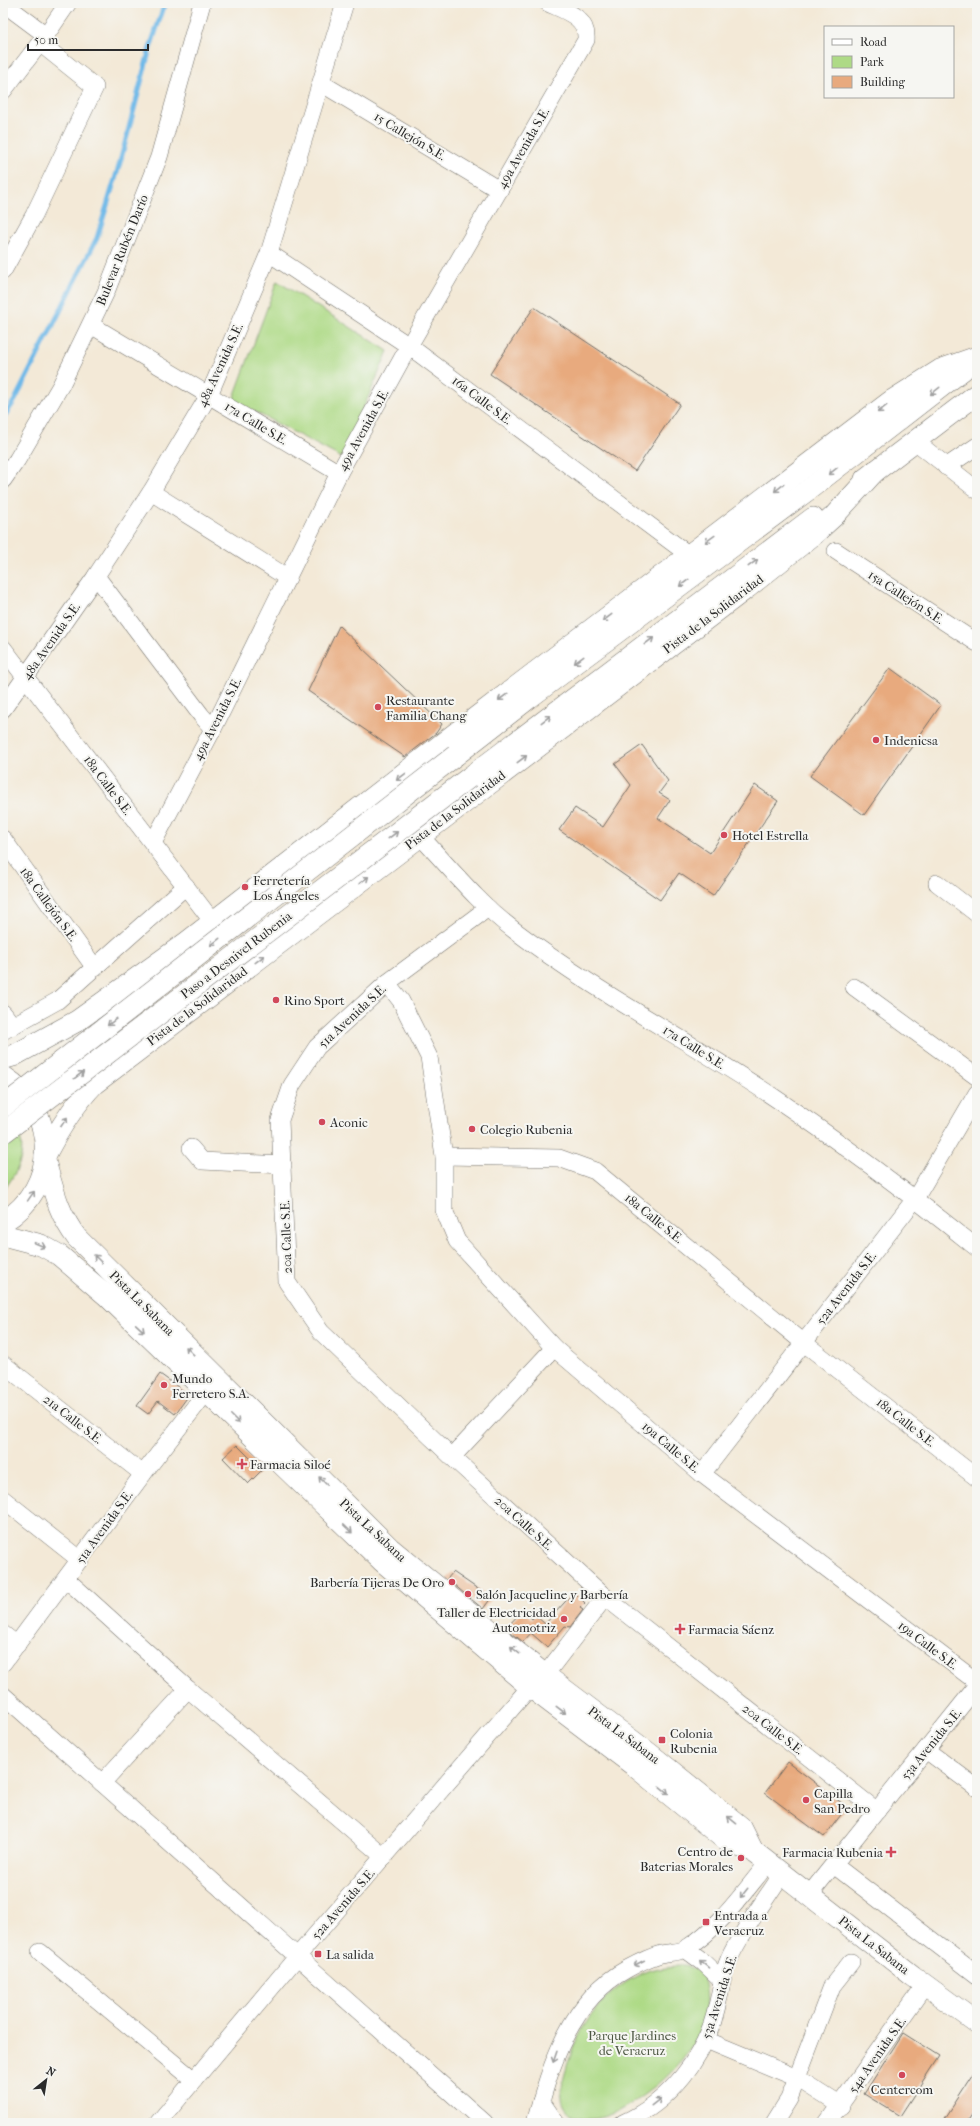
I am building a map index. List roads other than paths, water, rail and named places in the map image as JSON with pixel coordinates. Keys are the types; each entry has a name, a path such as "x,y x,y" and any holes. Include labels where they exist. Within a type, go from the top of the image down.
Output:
{"main road":[{"path":"3,1059 13,1056 77,1021 213,922 689,555 912,387 940,370 977,358"},
{"name":"Paso a Desnivel Rubenia","path":"3,1107 529,698 812,487 977,358"},
{"name":"Pista de la Solidaridad","path":"470,777 875,471 916,442 977,394"},
{"name":"Pista de la Solidaridad","path":"45,1158 66,1119 80,1098 94,1084 753,584 834,516 875,471"},
{"name":"Paso a Desnivel Rubenia","path":"3,1133 470,777"},
{"path":"3,1076 24,1093 36,1110 43,1130 45,1158 39,1180 30,1198 17,1212 3,1222"},
{"name":"Pista La Sabana","path":"45,1158 55,1199 65,1221 77,1238 390,1548 633,1765 729,1843 768,1862 925,1985 977,2022"},
{"name":"Pista La Sabana","path":"3,1235 18,1237 41,1245 59,1256 106,1295 382,1561 538,1681"}],"street":[{"path":"3,3 95,87 34,215 3,271"},
{"path":"3,91 43,39 68,3"},
{"name":"Bulevar Rubén Darío","path":"3,480 17,460 62,385 91,325 159,157 202,3"},
{"name":"48a Avenida S.E.","path":"3,709 96,576 151,492 209,395 269,253 345,3"},
{"name":"49a Avenida S.E.","path":"153,843 213,729 339,473 409,346 586,40 584,25 578,18 548,3"},
{"name":"15 Callejón S.E.","path":"321,83 499,190"},
{"name":"16a Calle S.E.","path":"269,253 409,346 689,555"},
{"name":"17a Calle S.E.","path":"91,325 339,473"},
{"path":"916,442 977,490"},
{"path":"946,467 977,446"},
{"path":"151,492 288,578"},
{"name":"15a Callejón S.E.","path":"836,551 977,643"},
{"path":"96,576 201,716 213,729"},
{"name":"18a Calle S.E.","path":"3,648 213,922"},
{"name":"17a Calle S.E.","path":"421,837 488,908 514,930 611,995 775,1098 916,1199 977,1248"},
{"name":"18a Callejón S.E.","path":"3,839 95,968"},
{"path":"937,883 977,914"},
{"path":"6,1023 57,1001 186,886"},
{"name":"51a Avenida S.E.","path":"283,1165 280,1120 292,1085 317,1046 387,983 488,908"},
{"path":"387,983 401,1001 429,1057 444,1156"},
{"path":"854,987 977,1076"},
{"name":"52a Avenida S.E.","path":"702,1474 916,1199 977,1093"},
{"path":"191,1148 202,1161 283,1165"},
{"name":"18a Calle S.E.","path":"444,1156 559,1158 595,1171 804,1343 977,1478"},
{"name":"19a Calle S.E.","path":"444,1156 444,1210 457,1241 554,1348 702,1474 977,1682"},
{"name":"20a Calle S.E.","path":"283,1165 288,1282 321,1332 452,1457 605,1597 877,1811"},
{"path":"452,1457 554,1348"},
{"name":"21a Calle S.E.","path":"3,1364 143,1474"},
{"name":"51a Avenida S.E.","path":"3,1663 143,1474 207,1391"},
{"path":"3,1499 80,1560"},
{"path":"66,1579 188,1689 384,1857"},
{"name":"52a Avenida S.E.","path":"158,2123 297,1956 538,1681 605,1597"},
{"path":"3,1634 17,1645"},
{"name":"53a Avenida S.E.","path":"809,1895 977,1686"},
{"path":"102,1783 188,1689"},
{"path":"3,1695 485,2123"},
{"path":"926,1750 977,1788"},
{"path":"535,2123 561,2042 591,1996 626,1970 660,1954 685,1949 716,1926 768,1862"},
{"name":"53a Avenida S.E.","path":"623,2123 647,2109 666,2094 688,2070 706,2040 717,2007 722,1980 737,1945 768,1862"},
{"path":"834,1865 977,1975"},
{"path":"685,1949 704,1962 722,1980"},
{"path":"40,1952 194,2080"},
{"path":"774,2123 789,2098 832,1986 851,1962"},
{"name":"54a Avenida S.E.","path":"835,2117 925,1985"},
{"path":"706,2040 797,2078 835,2117"},
{"path":"541,2101 556,2123"}],"waterway":[{"path":"3,418 15,400 97,238 119,166 150,48 165,3"}],"place":[{"name":"Restaurante Familia Chang","path":"378,707"},
{"name":"Indenicsa","path":"876,740"},
{"name":"Hotel Estrella","path":"724,835"},
{"name":"Ferretería Los Ángeles","path":"245,887"},
{"name":"Rino Sport","path":"276,1000"},
{"name":"Aconic","path":"322,1122"},
{"name":"Colegio Rubenia","path":"472,1129"},
{"name":"Mundo Ferretero S.A.","path":"164,1385"},
{"name":"Farmacia Siloé","path":"242,1464"},
{"name":"Barbería Tijeras De Oro","path":"452,1582"},
{"name":"Salón Jacqueline y Barbería","path":"468,1594"},
{"name":"Taller de Electricidad Automotriz","path":"564,1619"},
{"name":"Farmacia Sáenz","path":"680,1629"},
{"name":"Colonia Rubenia","path":"662,1740"},
{"name":"Capilla San Pedro","path":"806,1800"},
{"name":"Farmacia Rubenia","path":"891,1852"},
{"name":"Centro de Baterias Morales","path":"741,1858"},
{"name":"Entrada a Veracruz","path":"706,1922"},
{"name":"La salida","path":"318,1954"},
{"name":"Centercom","path":"902,2075"}],"park label":[{"name":"Parque Jardines de Veracruz","path":"632,2042"}]}
